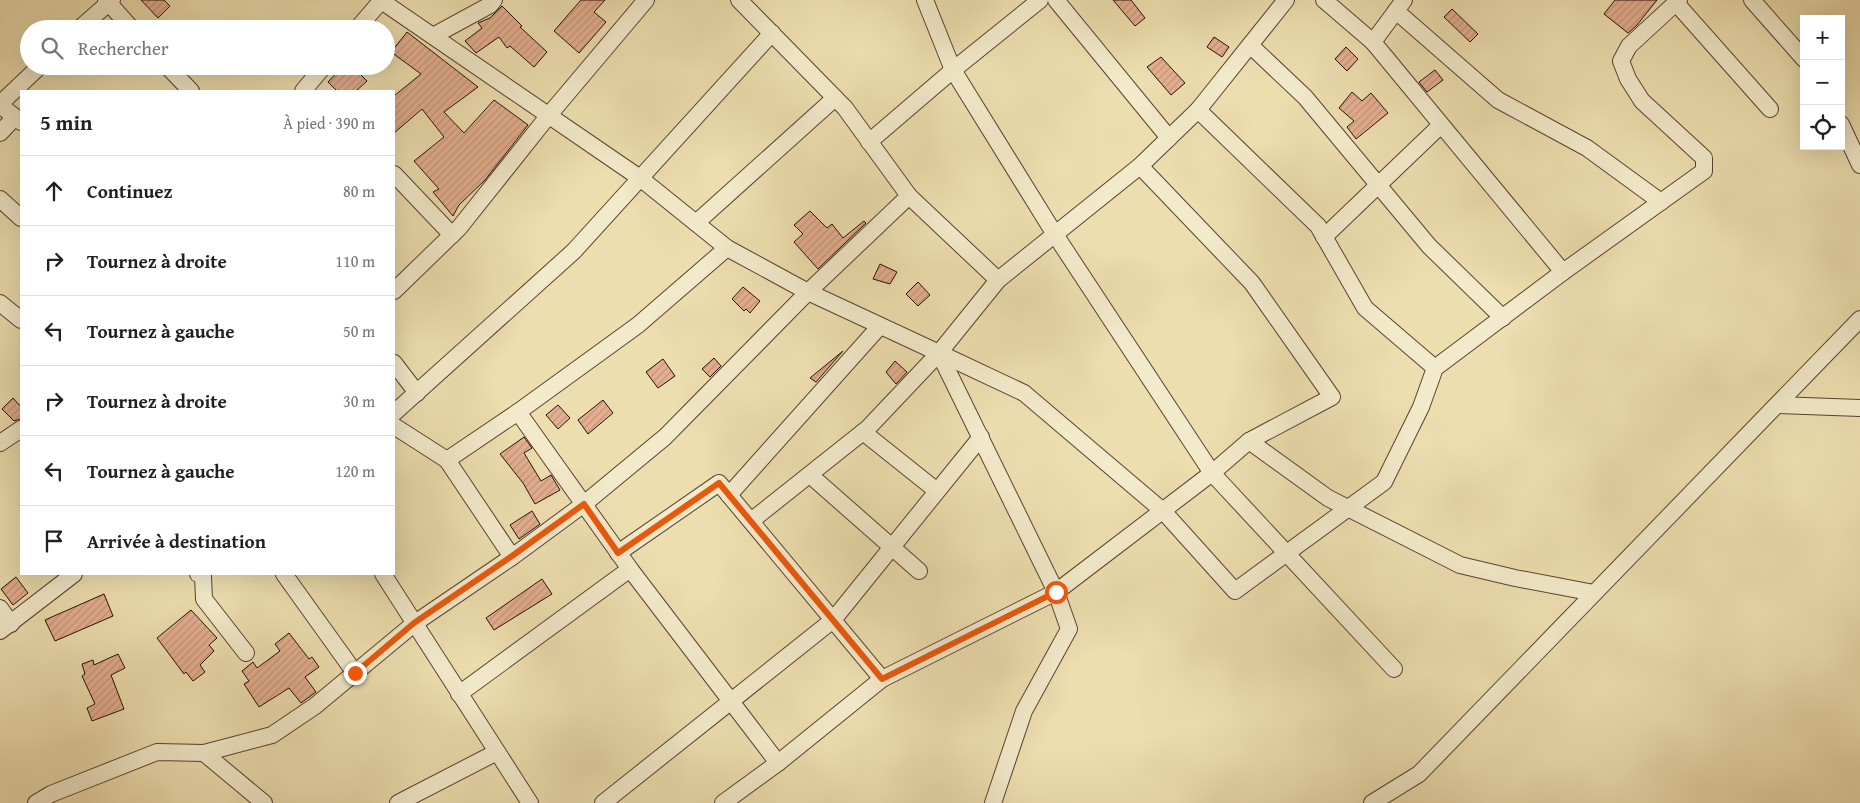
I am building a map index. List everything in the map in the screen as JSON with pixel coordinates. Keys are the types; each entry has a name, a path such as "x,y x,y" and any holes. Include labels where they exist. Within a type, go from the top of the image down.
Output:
{"street":[{"path":"364,20 381,0 640,178 727,248 808,292 1024,393 1163,511 1235,591 1384,482 1421,407 1435,368 1563,272 1704,171 1704,158 1642,101 1628,79 1621,61 1629,46 1677,1 1770,108"},
{"path":"433,36 490,5 494,0"},
{"path":"395,291 452,235 548,115 646,0"},
{"path":"739,0 844,108 909,196 998,280"},
{"path":"925,0 953,70 1054,233 1212,474 1394,668"},
{"path":"869,142 953,70 1040,0"},
{"path":"1056,0 1169,138"},
{"path":"751,521 863,432 939,353 998,280 1054,233 1140,166 1198,110 1286,0"},
{"path":"1324,0 1373,42 1563,272"},
{"path":"1752,0 1800,54"},
{"path":"88,20 108,1 124,20"},
{"path":"1373,42 1400,5 1498,100 1587,148 1661,202"},
{"path":"395,412 574,251 772,33"},
{"path":"1250,45 1305,97 1429,246 1503,318"},
{"path":"0,133 18,120 0,104 31,75"},
{"path":"176,75 190,90"},
{"path":"311,88 319,75"},
{"path":"696,223 835,98"},
{"path":"1198,110 1318,226 1365,308 1435,368"},
{"path":"1324,237 1441,125"},
{"path":"1845,133 1860,165"},
{"path":"723,803 778,763 882,679 1056,592 1212,474 1249,441 1332,397 1252,283 1140,166"},
{"path":"395,175 452,235"},
{"path":"38,802 51,794 157,752 204,753 272,735 315,706 414,623 584,504 665,437 808,292 909,196"},
{"path":"0,199 20,217"},
{"path":"447,460 518,412 638,324 727,248"},
{"path":"0,303 20,319"},
{"path":"1372,803 1419,774 1860,319"},
{"path":"730,495 880,326"},
{"path":"939,353 1056,592 1069,629 1024,711 993,803"},
{"path":"395,364 417,392"},
{"path":"1776,405 1860,408"},
{"path":"518,412 618,553 778,763"},
{"path":"395,427 447,460 512,556"},
{"path":"0,443 20,429"},
{"path":"863,432 937,491"},
{"path":"603,803 833,620 981,437"},
{"path":"1249,441 1328,498 1460,565 1594,593"},
{"path":"810,475 918,571"},
{"path":"618,553 719,483 882,679"},
{"path":"459,694 630,569"},
{"path":"0,608 6,627 73,575"},
{"path":"204,575 204,599 246,653"},
{"path":"285,575 355,673"},
{"path":"384,575 530,803"},
{"path":"398,803 497,752"},
{"path":"204,753 264,803"}],"building":[{"path":"141,0 164,0 170,6 158,18"},
{"path":"581,0 605,0 594,12 606,22 579,53 554,31"},
{"path":"1113,0 1131,0 1145,18 1135,26"},
{"path":"1615,0 1657,0 1628,33 1604,14"},
{"path":"502,6 522,26 520,27 547,52 534,67 510,46 507,48 499,37 476,53 465,41 482,28 478,23 490,18"},
{"path":"1452,9 1478,34 1470,42 1444,17"},
{"path":"407,32 478,87 444,112 464,133 494,100 528,125 485,180 459,205 453,216 433,192 439,189 414,161 444,137 422,109 395,132 395,95 421,74 395,55 395,47"},
{"path":"1214,37 1229,47 1222,57 1207,47"},
{"path":"1346,47 1358,59 1347,71 1335,59"},
{"path":"1161,57 1185,83 1171,95 1147,67"},
{"path":"1435,70 1443,80 1427,92 1419,82"},
{"path":"335,75 361,75 367,81 357,90 336,90 328,82"},
{"path":"1352,92 1362,101 1371,93 1388,113 1356,139 1347,127 1354,121 1339,108"},
{"path":"810,211 827,228 832,224 843,238 864,221 866,223 818,269 794,242 803,234 794,225"},
{"path":"880,264 897,272 890,284 873,279"},
{"path":"918,282 930,295 918,306 906,294"},
{"path":"743,287 760,301 750,313 746,309 744,311 732,299"},
{"path":"843,351 816,382 810,378"},
{"path":"714,358 721,366 710,377 702,369"},
{"path":"663,359 675,376 658,388 646,372"},
{"path":"895,361 907,372 896,384 886,372"},
{"path":"13,398 20,406 20,419 14,421 2,409"},
{"path":"603,400 613,413 588,434 578,420"},
{"path":"558,405 570,418 558,429 546,415"},
{"path":"524,437 532,448 524,453 541,481 551,475 560,490 535,504 523,483 500,454"},
{"path":"532,511 540,524 519,539 510,525"},
{"path":"16,577 28,593 13,605 1,589"},
{"path":"542,579 552,594 494,630 486,618"},
{"path":"104,594 113,616 55,641 45,620"},
{"path":"191,610 217,638 209,645 214,651 200,665 205,672 193,681 186,672 184,674 157,638"},
{"path":"289,633 309,659 312,657 319,667 305,677 316,692 301,703 289,688 259,707 244,684 249,681 242,671 253,662 257,668 280,651 275,644"},
{"path":"118,654 125,668 111,675 124,709 92,721 87,708 95,704 82,676 85,674 82,664 93,660 94,665"}],"route":[{"path":"355,673 414,623 584,504 618,553 719,483 882,679 1056,592"}]}
